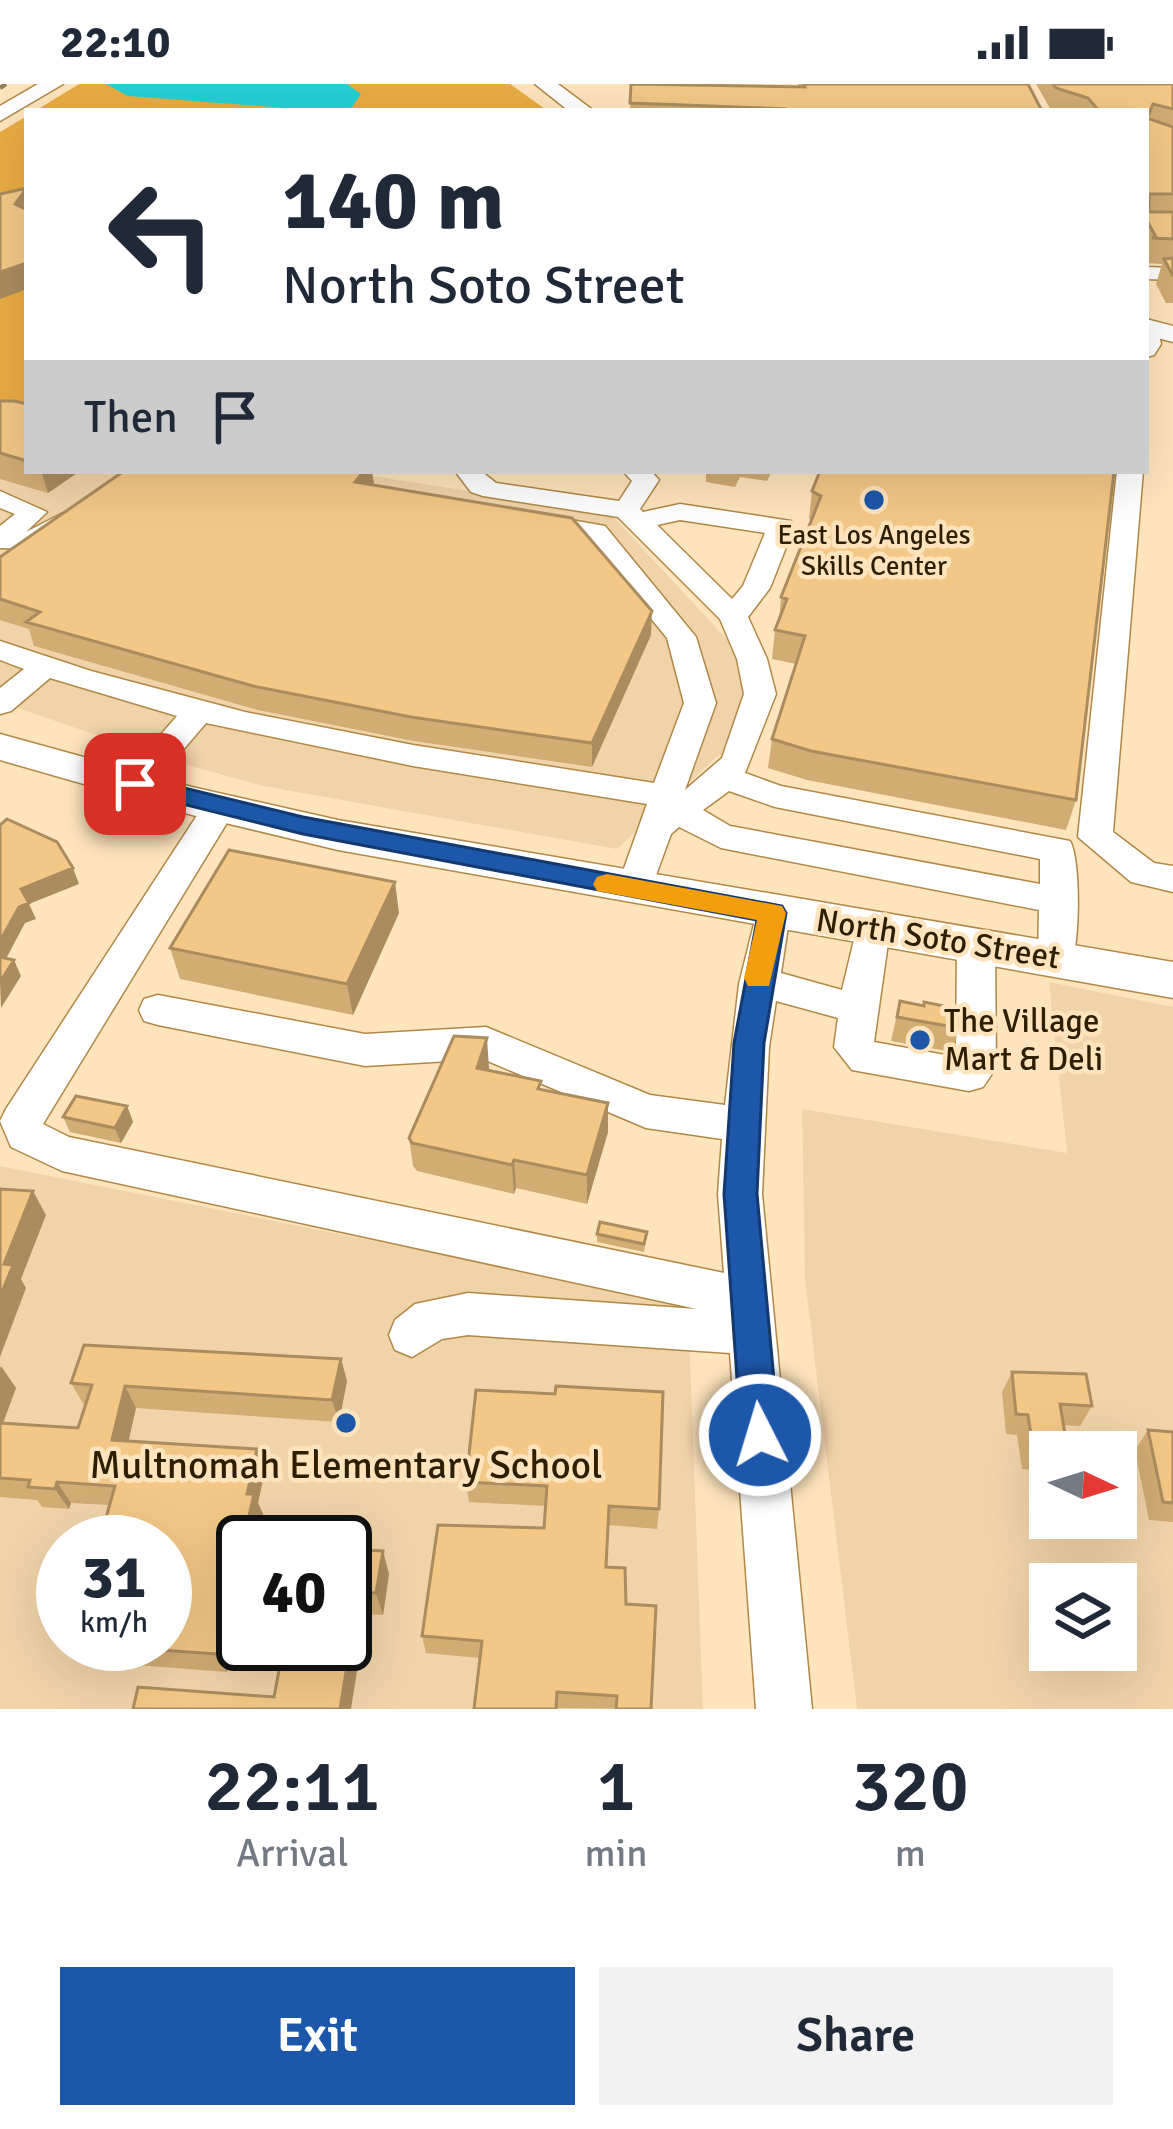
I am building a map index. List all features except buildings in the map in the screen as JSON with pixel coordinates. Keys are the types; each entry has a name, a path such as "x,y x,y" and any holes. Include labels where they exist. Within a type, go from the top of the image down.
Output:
{"main road":[{"path":"0,115 53,84"},
{"path":"545,84 579,108"},
{"name":"North Soto Street","path":"0,747 219,808 772,913 1058,957 1173,980"}],"street":[{"path":"470,474 480,487 492,490 634,498"},
{"path":"522,474 680,512 781,527 756,588 733,616"},
{"path":"1130,474 1095,837 1144,872 1173,879"},
{"path":"634,498 675,563 733,616 752,659 760,694 736,762 724,777 667,812"},
{"path":"0,499 34,512 3,538"},
{"path":"3,538 33,543 89,503"},
{"path":"460,508 595,532 681,637 700,704 667,812 635,888"},
{"path":"0,650 199,711 667,812 721,836 1060,901"},
{"path":"0,704 45,667"},
{"path":"135,784 199,711"},
{"path":"724,777 776,796 1058,850 1058,957"},
{"path":"219,808 20,1121 26,1135 62,1153 750,1315"},
{"path":"772,913 758,984 742,1125 740,1194 784,1709"},
{"path":"872,928 854,1047 866,1059 969,1075 976,1068 976,944"},
{"path":"758,984 802,991 858,1010"},
{"path":"158,1010 365,1050 486,1043 646,1111 742,1125"},
{"path":"412,1335 431,1319 468,1314 654,1329 750,1315"}],"shaded area":[{"path":"79,84 510,84 544,108 40,108"},
{"path":"24,118 24,423 0,419 0,132"},
{"path":"0,422 24,474 359,474 610,513 733,646 750,695 725,756 719,755 617,849 263,786 169,760 0,702"},
{"path":"1049,982 1173,1007 1173,1709 857,1709 805,1279 802,1109 1067,1153"},
{"name":"Multnomah Elementary School","path":"0,1166 688,1304 703,1709 0,1709"}],"water":[{"path":"106,84 347,84 361,94 351,108 128,96"}],"railway":[{"path":"0,88 6,84"}],"slow traffic":[{"path":"607,884 772,913 759,978"}],"place":[{"name":"East Los Angeles Skills Center","path":"874,500"},
{"name":"The Village Mart & Deli","path":"920,1040"},
{"name":"Multnomah Elementary School","path":"346,1423"}],"route":[{"path":"135,784 303,826 772,913 749,1043 740,1194 760,1435"}]}
